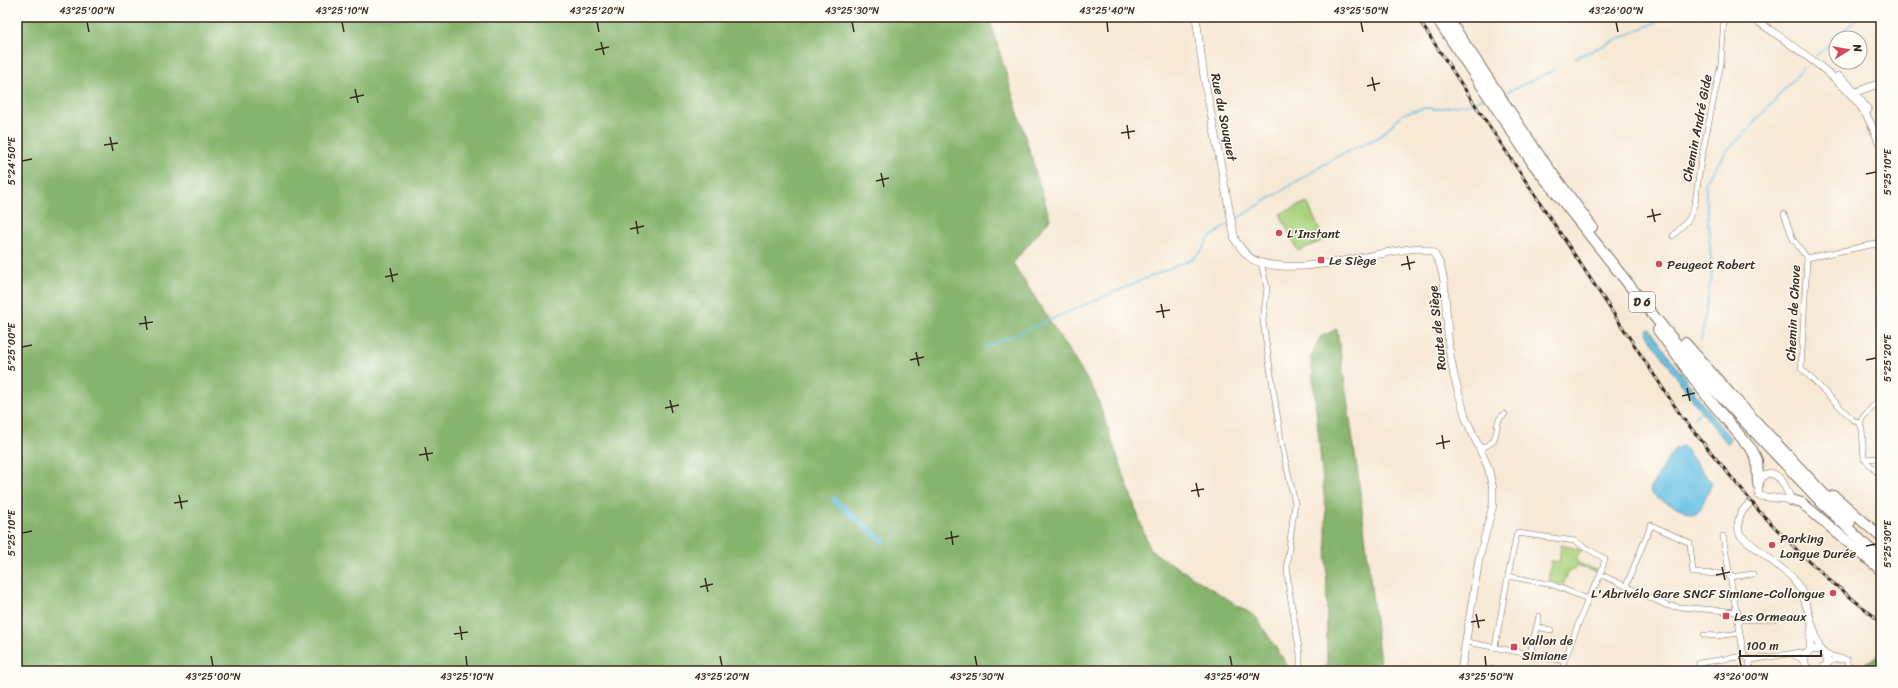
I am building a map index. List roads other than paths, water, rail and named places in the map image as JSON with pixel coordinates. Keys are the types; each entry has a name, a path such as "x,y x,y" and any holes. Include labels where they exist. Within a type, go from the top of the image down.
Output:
{"highway":[{"name":"D 6","path":"1436,17 1534,165 1710,384 1824,505 1881,560"},
{"name":"D 6","path":"1447,17 1541,158 1610,251 1706,368 1847,519 1881,550"},
{"path":"1579,222 1709,399 1752,450 1758,460 1758,484"},
{"name":"D 6","path":"1790,458 1881,537"},
{"path":"1791,500 1802,503 1881,570"}],"street":[{"name":"Rue du Souquet","path":"1196,17 1204,77 1231,222"},
{"name":"Chemin André Gide","path":"1672,236 1689,219 1695,203 1701,160 1721,64 1724,17"},
{"path":"1752,17 1812,61 1857,97 1881,148"},
{"path":"1812,61 1831,71 1848,84 1874,121 1881,139"},
{"path":"1857,97 1879,83"},
{"name":"Chemin de Chave","path":"1784,214 1793,239 1807,258 1801,368 1852,419 1860,424"},
{"name":"Route de Siège","path":"1231,222 1235,240 1245,254 1261,263 1298,267 1419,248 1433,252 1440,264 1444,281 1449,348 1454,376 1466,419 1488,467 1494,499 1479,559 1467,642 1461,671"},
{"name":"Chemin de Chave","path":"1807,258 1881,243"},
{"path":"1261,263 1267,288 1263,321 1282,446 1295,503 1287,563 1288,583 1300,654 1300,671"},
{"path":"1881,398 1863,417 1860,424 1862,429 1864,459 1881,476"},
{"path":"1480,448 1491,443 1495,435 1498,421 1505,414"},
{"path":"1864,459 1881,458"},
{"path":"1754,500 1791,500 1782,481 1776,474 1770,473 1764,475 1758,484 1754,500 1741,513 1738,519 1740,535 1792,577 1802,592 1811,625 1823,652 1826,664"},
{"path":"1626,586 1651,525 1690,544 1693,573 1730,576 1753,574"},
{"path":"1495,647 1517,534 1575,541 1586,549 1605,559 1600,576 1588,599 1564,661 1562,671"},
{"path":"1724,536 1730,576 1738,612 1744,656 1749,660 1750,671"},
{"path":"1508,576 1553,585 1588,599"},
{"path":"1600,576 1604,576 1668,606 1676,608 1738,612"},
{"path":"1530,654 1539,616"},
{"path":"1739,620 1774,619"},
{"path":"1804,663 1808,652 1811,625"},
{"path":"1536,627 1551,630"},
{"path":"1704,636 1740,633"},
{"path":"1467,642 1564,661"},
{"path":"1749,660 1800,652 1823,652 1847,660"},
{"path":"1791,654 1801,659 1810,671"},
{"path":"1699,671 1699,663 1744,656"},
{"path":"1821,671 1826,664 1834,660 1847,660"},
{"path":"1847,660 1848,671"},
{"path":"1491,669 1499,671"}],"water":[{"path":"1650,329 1704,406 1730,438 1730,441 1727,443 1694,402 1648,335 1647,330"},
{"path":"1683,446 1712,483 1701,509 1695,515 1656,498 1650,492 1651,487 1672,453 1676,448"}],"waterway":[{"path":"1575,58 1668,17"},
{"path":"1816,56 1858,17"},
{"path":"1701,340 1712,271 1705,182 1728,149 1742,136 1804,68"},
{"path":"1507,92 1554,70"},
{"path":"1235,220 1336,157 1379,137 1403,114 1424,108 1437,109 1472,103 1484,97"},
{"path":"984,348 1194,258 1203,249 1207,240 1230,223"},
{"path":"1694,418 1701,410"},
{"path":"834,500 883,541"}],"railway":[{"path":"1417,17 1682,417 1759,511 1797,550 1833,583 1881,622"}],"place":[{"name":"L'Instant","path":"1279,233"},
{"name":"Le Siège","path":"1321,260"},
{"name":"Peugeot Robert","path":"1659,264"},
{"name":"Parking Longue Durée","path":"1772,545"},
{"name":"L'Abrivélo Gare SNCF Simiane-Collongue","path":"1833,593"},
{"name":"Les Ormeaux","path":"1726,616"},
{"name":"Vallon de Simiane","path":"1514,647"}]}
